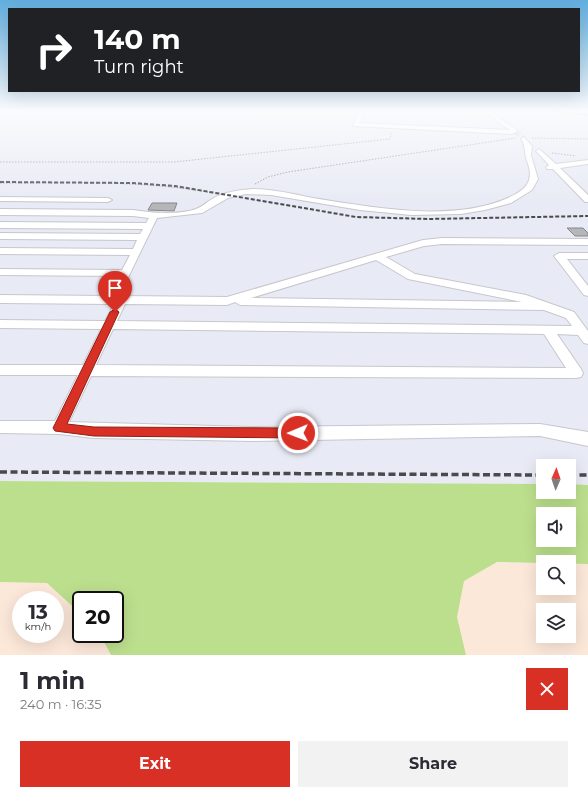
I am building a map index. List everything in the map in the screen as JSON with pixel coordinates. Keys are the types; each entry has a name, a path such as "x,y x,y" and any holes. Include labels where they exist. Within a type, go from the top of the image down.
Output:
{"lane":[{"path":"0,212 133,213 154,216 201,211 226,196 246,192 385,210 431,212 464,211 503,203 525,192 534,182 535,173 528,155 530,150 526,142"},
{"path":"539,151 588,200"},
{"path":"532,165 555,167 588,162"},
{"path":"0,200 108,200"},
{"path":"59,428 109,324 126,273 154,216"},
{"path":"0,225 150,226"},
{"path":"0,236 145,237"},
{"path":"227,301 423,243 442,241 588,242"},
{"path":"0,251 137,252"},
{"path":"587,258 559,256 588,293"},
{"path":"378,257 412,277 526,299 570,315 584,330"},
{"path":"0,272 126,273"},
{"path":"0,299 545,306"},
{"path":"0,324 584,330"},
{"path":"0,370 576,373 548,330"},
{"path":"0,427 59,428 94,432 252,434 540,430 588,440"}],"path":[{"path":"0,162 174,162 366,142"},
{"path":"246,192 256,183 288,172 505,142"},
{"path":"539,151 578,157"},
{"path":"0,183 136,184 185,188 226,196"}],"shaded area":[{"path":"0,142 588,142 588,485 576,484 576,459 536,459 536,484 0,481"},
{"path":"0,556 536,563 536,595 576,595 576,563 588,564 588,655 0,655"}],"green space":[{"path":"0,481 536,484 536,499 576,499 576,484 588,485 588,564 576,564 576,555 536,555 536,563 497,562 464,581 457,617 466,655 111,655 105,643 124,643 124,591 72,591 72,606 64,598 64,591 56,591 47,583 0,582"}],"building":[{"path":"152,203 177,203 174,211 148,210"},
{"path":"567,228 583,228 588,233 588,236 575,236"}],"railway":[{"path":"0,182 133,183 175,186 356,217 428,219 588,216"},
{"path":"0,472 536,475"},
{"path":"576,475 588,475"}],"route":[{"path":"115,312 59,428 94,432 252,434 298,433"}]}
